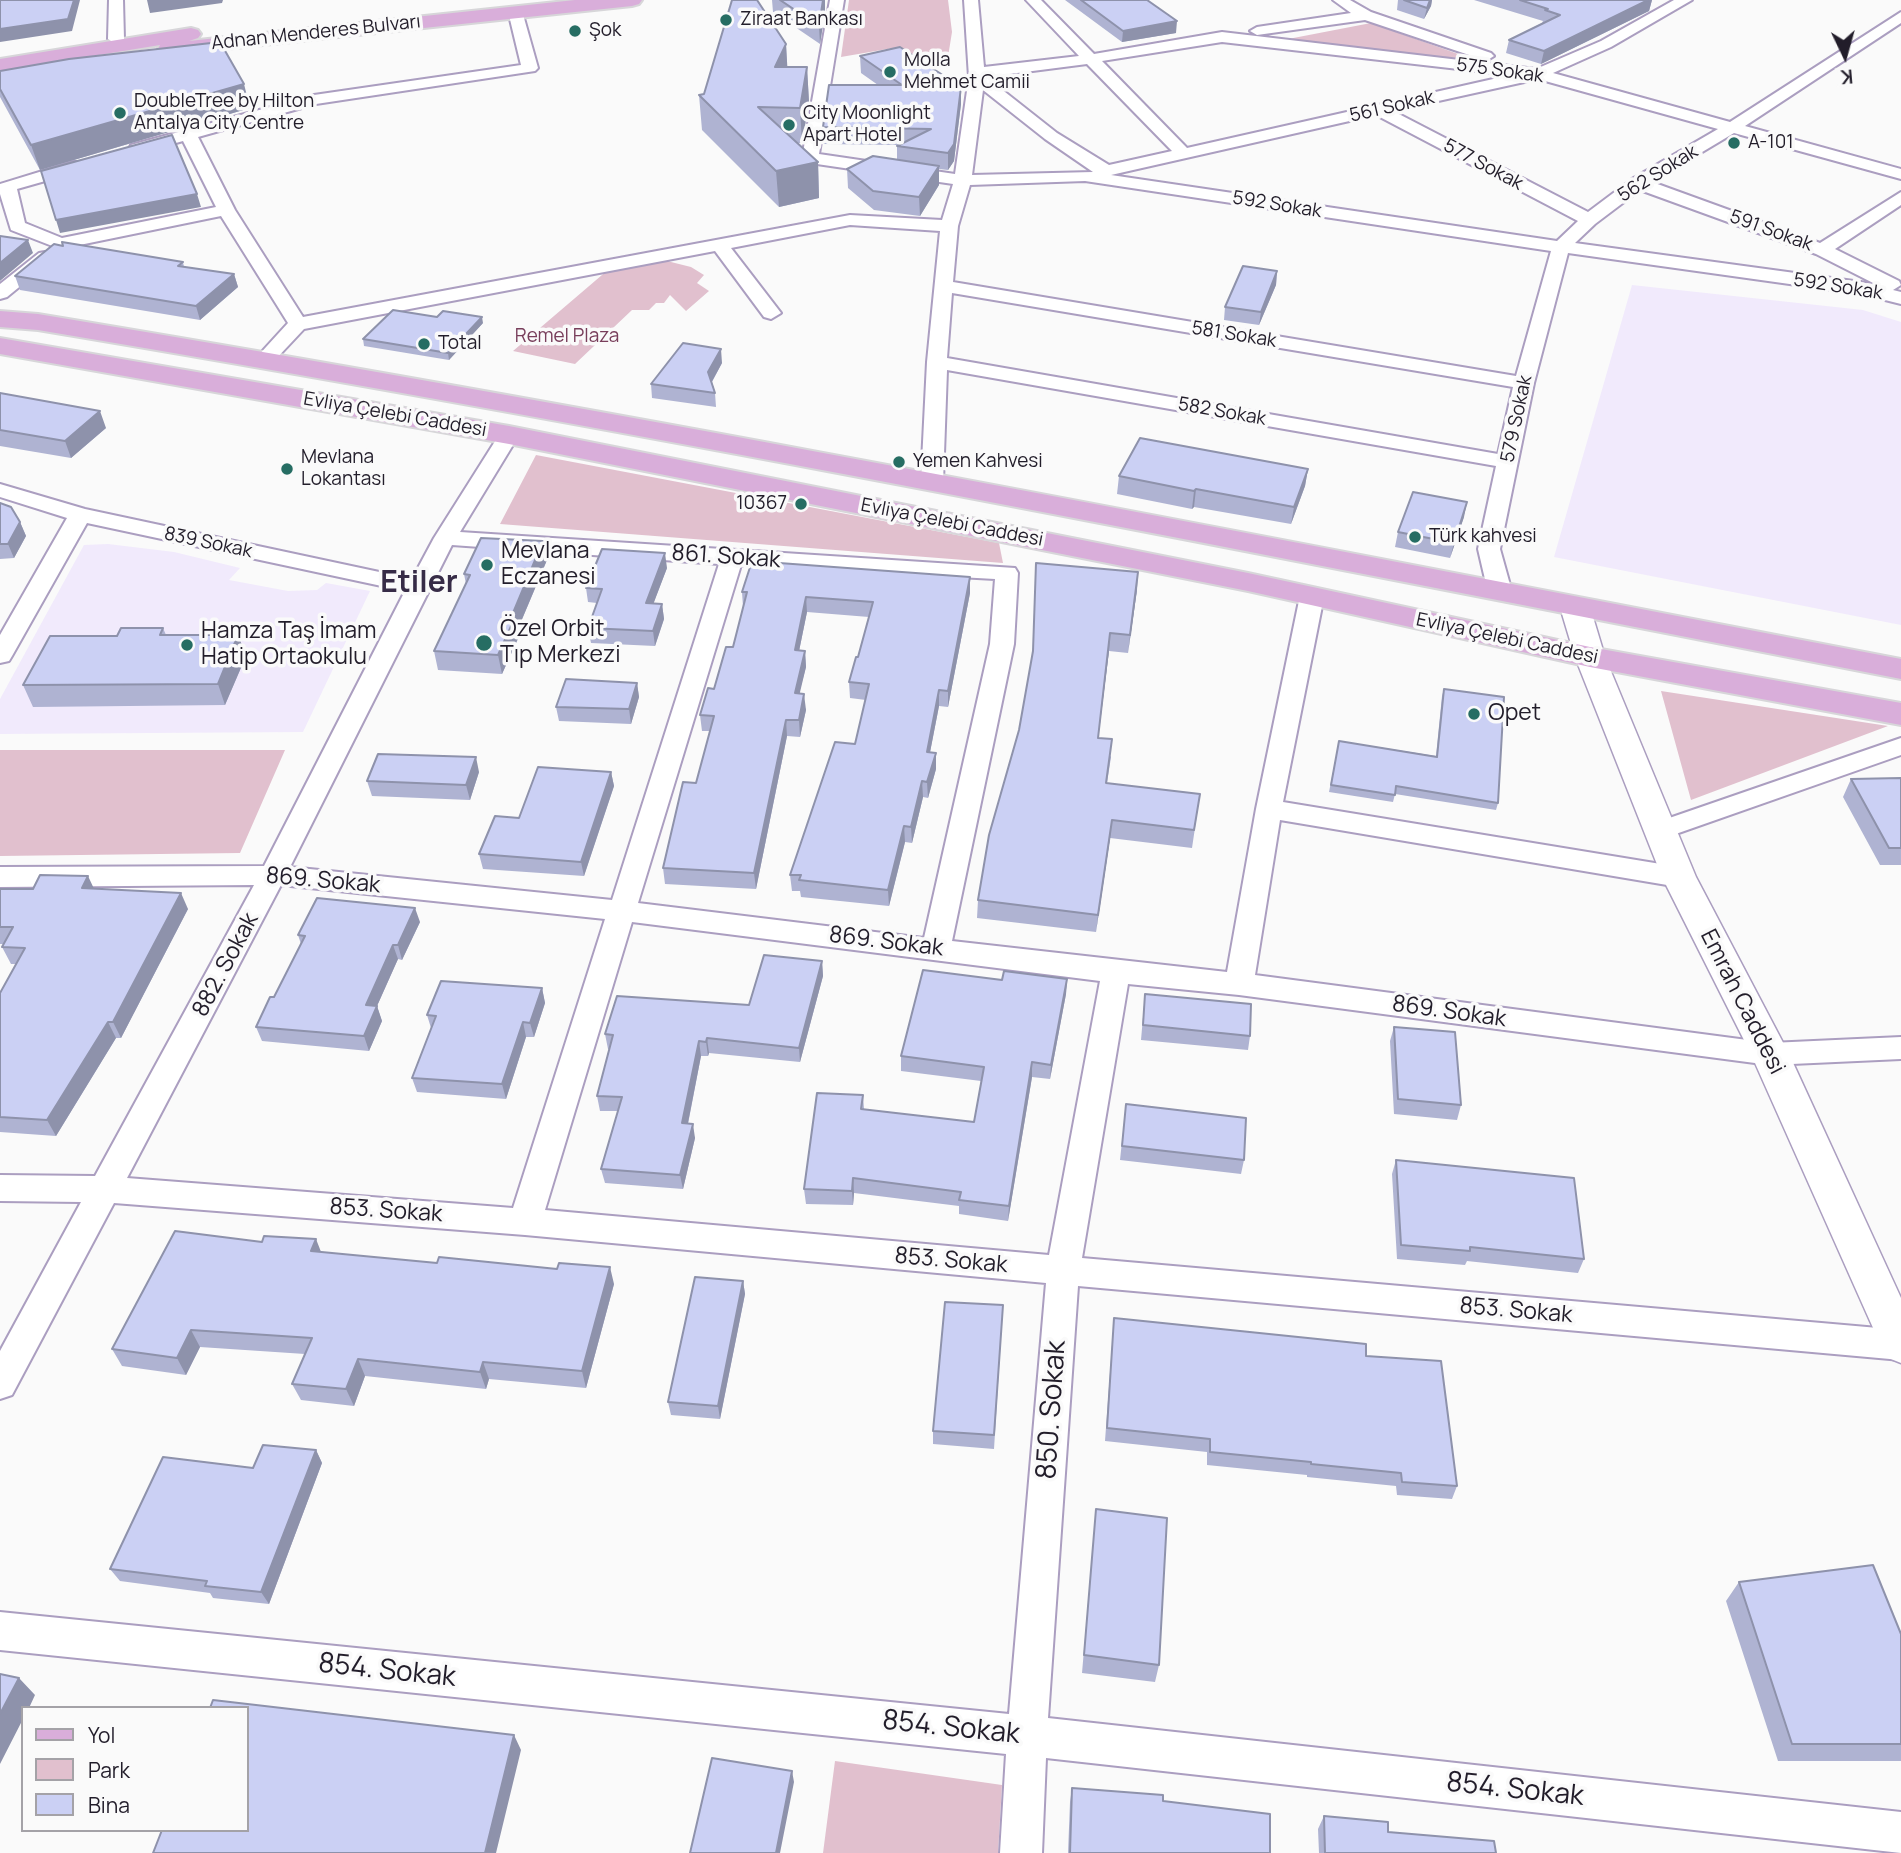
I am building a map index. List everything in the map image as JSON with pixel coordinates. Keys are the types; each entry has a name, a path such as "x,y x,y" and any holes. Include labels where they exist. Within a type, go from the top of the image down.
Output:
{"main road":[{"name":"Adnan Menderes Bulvarı","path":"0,74 163,49 217,36 466,0"},
{"name":"Adnan Menderes Bulvarı","path":"0,65 175,38 632,0"},
{"path":"0,56 177,31 217,36"},
{"path":"0,83 217,36"},
{"path":"0,312 38,322"},
{"name":"Evliya Çelebi Caddesi","path":"1,340 38,322 266,359 932,482 1575,607"},
{"name":"Evliya Çelebi Caddesi","path":"1,340 509,435 1312,596 1590,657 1901,714"},
{"path":"509,435 684,455 839,488 874,492 932,482"},
{"path":"1575,607 1901,669"}],"street":[{"path":"116,38 114,18 117,0"},
{"name":"592 Sokak","path":"838,0 810,158 963,180 1085,176 1561,247 1861,288 1901,298"},
{"path":"932,482 937,362 949,226 963,180 977,75 971,0"},
{"path":"1033,0 1183,153"},
{"path":"1340,0 1366,15 1538,74"},
{"name":"561 Sokak","path":"1085,176 1538,74 1606,44 1685,0"},
{"path":"1222,37 1366,15 1391,5"},
{"path":"123,153 339,96 530,68 515,11"},
{"name":"562 Sokak","path":"1561,247 1589,220 1638,183 1731,128 1901,16"},
{"name":"575 Sokak","path":"977,75 1222,37 1538,74 1901,174"},
{"path":"977,75 1051,136 1106,171"},
{"name":"577 Sokak","path":"1378,110 1589,220"},
{"path":"188,134 226,210 298,324"},
{"path":"61,244 16,226 4,188 96,160"},
{"name":"591 Sokak","path":"1638,183 1822,250 1901,289"},
{"path":"1822,250 1901,197"},
{"path":"0,293 61,244 226,210"},
{"path":"266,359 298,324 850,220 949,226"},
{"path":"719,244 771,313"},
{"name":"579 Sokak","path":"1500,592 1489,549 1524,383 1561,247"},
{"name":"581 Sokak","path":"944,286 1524,383"},
{"name":"582 Sokak","path":"937,362 1507,462"},
{"name":"882. Sokak","path":"0,1384 274,875 445,538 509,435"},
{"name":"839 Sokak","path":"0,490 79,515 419,587"},
{"path":"0,656 79,515"},
{"name":"861. Sokak","path":"445,538 732,558 1007,573 1002,644 936,948"},
{"path":"525,1222 732,558"},
{"path":"1239,984 1269,809 1312,596"},
{"name":"Emrah Caddesi","path":"1575,607 1590,657 1679,877 1770,1054 1901,1345"},
{"path":"1661,831 1901,746"},
{"path":"1269,809 1679,877"},
{"name":"869. Sokak","path":"0,877 274,875 621,911 1116,972 1239,984 1770,1054 1901,1048"},
{"name":"850. Sokak","path":"1021,1853 1027,1736 1063,1271 1116,972"},
{"name":"853. Sokak","path":"0,1188 106,1189 525,1222 1901,1345"},
{"name":"854. Sokak","path":"0,1631 1027,1736 1901,1833"}],"shaded area":[{"path":"1632,285 1863,310 1901,322 1901,625 1554,557"},
{"name":"Hamza Taş İmam Hatip Ortaokulu","path":"108,544 174,552 240,568 229,580 288,591 317,590 326,583 370,591 303,732 0,734 0,699 84,545"}],"green space":[{"path":"849,0 948,0 952,32 947,63 920,61 893,48 841,57"},
{"path":"1371,23 1475,60 1283,40"},
{"name":"Remel Plaza","path":"663,260 691,267 704,275 697,283 709,291 686,311 670,295 664,303 656,303 649,310 632,310 575,364 513,351 609,269"},
{"path":"536,455 999,543 1003,563 500,524"},
{"path":"1661,691 1888,726 1691,800"},
{"path":"0,750 285,750 240,853 0,856"},
{"path":"835,1761 1002,1785 998,1853 823,1853"}],"building":[{"path":"0,0 74,0 68,19 0,29"},
{"path":"732,0 757,0 786,44 775,67 807,67 800,108 758,107 818,162 776,171 699,95 704,94"},
{"path":"780,0 823,0 819,26"},
{"path":"1081,0 1147,0 1177,21 1123,31"},
{"path":"1404,0 1430,0 1427,8"},
{"path":"1520,0 1648,0 1544,51 1509,40 1560,15"},
{"name":"DoubleTree by Hilton Antalya City Centre","path":"220,42 244,84 31,145 0,89 0,71 69,59"},
{"path":"900,47 961,87 954,144 948,153 897,146 931,129 823,127 829,85 902,85 860,56"},
{"path":"172,135 197,194 56,220 41,171"},
{"path":"873,156 939,166 919,197 873,191 847,169"},
{"path":"0,236 28,240 0,263"},
{"path":"62,242 183,262 178,266 234,274 196,306 15,276 54,244 63,246"},
{"path":"1243,266 1277,271 1261,312 1225,307"},
{"path":"393,310 437,317 443,311 482,317 448,353 363,339"},
{"path":"683,343 721,349 708,372 715,393 651,384"},
{"path":"0,393 100,411 65,441 0,430"},
{"path":"1140,438 1308,469 1294,507 1119,476"},
{"path":"1413,492 1467,502 1454,543 1398,532"},
{"path":"0,503 11,507 20,522 8,544 0,544"},
{"path":"481,538 543,541 513,613 517,613 498,655 434,651 470,575 464,574"},
{"path":"602,549 665,553 646,603 662,604 653,631 588,628 602,589 586,588"},
{"path":"752,561 970,577 948,691 939,690 927,752 936,753 927,782 922,781 911,827 904,826 888,890 799,880 801,875 790,875 835,742 855,744 869,684 849,682 873,602 806,597 795,650 805,651 795,693 804,694 799,720 786,720 754,873 663,868 683,782 696,783 714,716 700,715 708,688 714,689 726,647 733,647 747,592 742,592"},
{"path":"1036,563 1138,572 1130,635 1110,633 1098,738 1112,739 1106,783 1200,794 1194,830 1112,820 1098,915 978,900 989,835 1019,730 1033,651"},
{"path":"121,628 163,628 160,635 238,635 218,684 23,685 50,636 117,636"},
{"path":"566,679 637,683 629,709 556,707"},
{"path":"1444,689 1504,697 1498,803 1396,786 1395,795 1331,785 1339,741 1437,757"},
{"path":"378,754 476,757 466,785 367,781"},
{"path":"538,767 611,772 581,862 479,854 495,816 519,818"},
{"path":"1901,778 1901,848 1889,848 1851,779"},
{"path":"40,875 88,876 82,888 181,893 113,1022 108,1022 47,1120 0,1117 0,993 25,948 2,947 13,927 0,927 0,889 33,889"},
{"path":"317,898 415,908 398,945 393,945 366,1005 377,1006 364,1036 256,1027 305,936 298,935"},
{"path":"764,955 822,961 799,1048 707,1038 706,1042 699,1041 682,1123 693,1124 680,1175 601,1169 622,1097 597,1096 613,1035 605,1034 617,996 749,1005"},
{"path":"923,970 1002,980 1004,971 1067,979 1051,1065 1032,1062 1009,1206 959,1200 961,1192 853,1178 852,1191 804,1189 817,1093 863,1095 861,1109 974,1122 984,1067 901,1056"},
{"path":"441,981 542,988 530,1023 523,1022 502,1084 412,1078 436,1016 427,1015"},
{"path":"1145,994 1251,1004 1250,1036 1143,1025"},
{"path":"1394,1027 1455,1032 1461,1105 1398,1099"},
{"path":"1126,1104 1246,1118 1244,1160 1122,1146"},
{"path":"1396,1160 1574,1178 1584,1259 1470,1247 1470,1251 1401,1245"},
{"path":"175,1231 262,1242 264,1236 316,1239 311,1251 437,1263 439,1257 557,1269 559,1263 610,1267 582,1371 483,1362 480,1372 358,1359 346,1389 292,1384 312,1338 191,1330 177,1358 112,1349"},
{"path":"695,1277 743,1281 718,1406 668,1402"},
{"path":"945,1302 1003,1305 994,1435 933,1431"},
{"path":"1114,1318 1366,1344 1366,1356 1441,1361 1457,1486 1402,1482 1401,1473 1210,1452 1210,1439 1107,1428"},
{"path":"263,1445 316,1450 261,1592 205,1586 207,1581 110,1569 163,1457 253,1468"},
{"path":"1096,1509 1167,1518 1159,1665 1084,1655"},
{"path":"1873,1565 1901,1634 1901,1744 1792,1744 1739,1582"},
{"path":"0,1674 19,1678 0,1714"},
{"path":"213,1700 514,1735 485,1853 153,1853 161,1832 248,1832 248,1706 211,1706"},
{"path":"712,1758 792,1771 776,1853 690,1853"},
{"path":"1072,1788 1163,1795 1163,1801 1270,1814 1270,1853 1070,1853"},
{"path":"1324,1816 1388,1822 1388,1832 1494,1841 1496,1853 1325,1853"}],"place":[{"name":"Ziraat Bankası","path":"726,20"},
{"name":"Şok","path":"575,31"},
{"name":"Molla Mehmet Camii","path":"890,72"},
{"name":"DoubleTree by Hilton Antalya City Centre","path":"120,113"},
{"name":"City Moonlight Apart Hotel","path":"789,125"},
{"name":"A-101","path":"1734,143"},
{"name":"Total","path":"424,344"},
{"name":"Yemen Kahvesi","path":"899,462"},
{"name":"Mevlana Lokantası","path":"287,469"},
{"name":"10367","path":"801,504"},
{"name":"Türk kahvesi","path":"1415,537"},
{"name":"Mevlana Eczanesi","path":"487,565"},
{"name":"Özel Orbit Tıp Merkezi","path":"484,643"},
{"name":"Hamza Taş İmam Hatip Ortaokulu","path":"187,645"},
{"name":"Opet","path":"1474,714"}],"district":[{"name":"Etiler","path":"419,584"}]}
